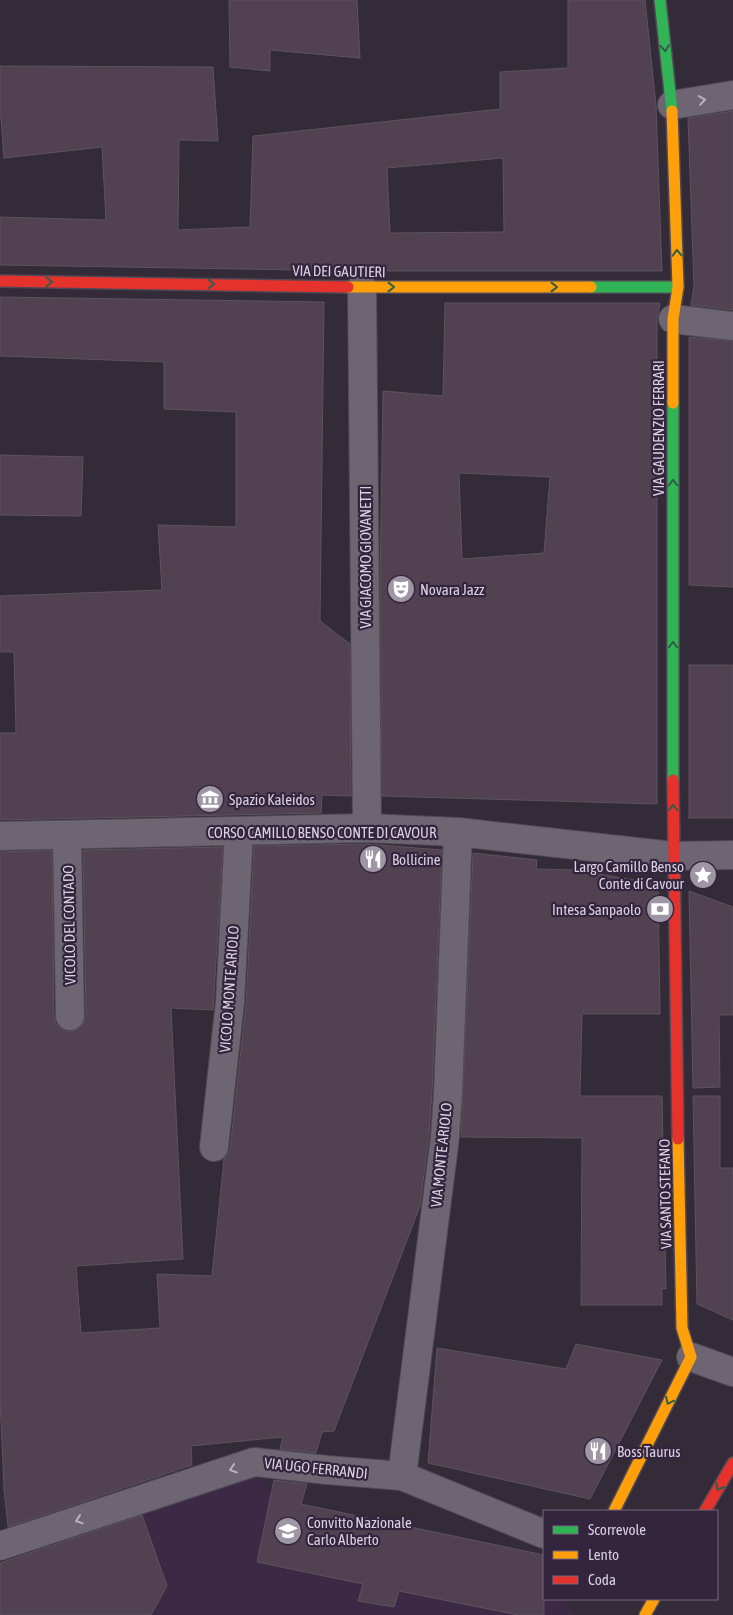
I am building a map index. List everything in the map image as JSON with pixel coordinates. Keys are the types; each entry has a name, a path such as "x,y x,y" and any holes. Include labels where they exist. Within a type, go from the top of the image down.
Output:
{"street":[{"name":"VIA GAUDENZIO FERRARI","path":"660,0 672,105 678,287 673,319 673,856"},
{"path":"672,105 733,95"},
{"name":"VIA DEI GAUTIERI","path":"0,281 362,286 678,287"},
{"name":"VIA GIACOMO GIOVANETTI","path":"362,286 367,819"},
{"path":"673,319 733,326"},
{"name":"CORSO CAMILLO BENSO CONTE DI CAVOUR","path":"0,836 239,831 367,819 458,832 673,856 733,855"},
{"name":"VICOLO MONTE ARIOLO","path":"214,1146 230,1002 239,831"},
{"name":"VIA MONTE ARIOLO","path":"402,1476 448,1093 458,832"},
{"name":"VICOLO DEL CONTADO","path":"67,835 70,1016"},
{"name":"VIA SANTO STEFANO","path":"673,856 682,1328 691,1358"},
{"path":"615,1510 691,1358 733,1372"},
{"name":"VIA UGO FERRANDI","path":"0,1546 254,1462 402,1476 543,1534"},
{"path":"706,1510 733,1463"},
{"path":"645,1615 653,1600"}],"shaded area":[{"name":"Convitto Nazionale Carlo Alberto","path":"259,1473 271,1495 305,1491 301,1504 543,1555 543,1600 566,1600 569,1607 576,1615 151,1615 167,1586 139,1507"}],"building":[{"path":"229,0 357,0 360,58 270,50 270,71 230,67"},
{"path":"568,0 645,0 656,106 662,271 362,271 0,265 0,217 106,220 102,147 4,158 0,118 0,66 213,67 218,141 179,140 178,230 250,227 253,136 500,109 500,72 568,68","holes":["503,158 504,232 390,233 387,168"]},
{"path":"733,111 733,310 691,305 694,286 688,118"},
{"path":"0,297 324,302 320,621 350,644 351,796 322,795 321,813 0,820 0,733 16,733 14,652 0,652 0,596 162,590 158,525 236,527 236,412 164,409 164,362 0,356"},
{"path":"445,303 660,303 657,319 657,804 382,796 380,583 383,391 443,396","holes":["459,473 550,477 544,553 462,559"]},
{"path":"689,337 733,341 733,587 689,585"},
{"path":"0,455 83,457 81,516 0,515"},
{"path":"689,665 733,665 733,818 689,818"},
{"path":"367,844 442,850 432,1092 429,1135 420,1206 334,1431 322,1432 316,1453 280,1449 283,1437 191,1446 192,1465 8,1527 4,1489 0,1398 0,852 52,850 54,1016 56,1024 62,1029 71,1032 83,1024 86,1016 83,850 223,847 213,1010 171,1008 183,1259 76,1266 81,1333 160,1328 157,1274 212,1276 224,1159 230,1149 246,1004 254,846"},
{"path":"473,853 537,860 536,869 575,870 658,884 660,1014 582,1014 580,1096 662,1096 666,1289 662,1288 662,1305 581,1305 582,1138 461,1137"},
{"path":"689,891 733,907 733,1015 719,1015 720,1087 693,1088"},
{"path":"693,1096 720,1096 720,1168 733,1168 733,1320 697,1304"},
{"path":"576,1344 662,1360 590,1499 428,1463 437,1348 566,1369"},
{"path":"274,1480 307,1484 301,1504 543,1555 544,1615 518,1615 399,1591 394,1607 358,1601 363,1584 257,1562"},
{"path":"142,1515 167,1586 151,1615 0,1615 0,1563"}],"traffic: fast":[{"path":"660,0 672,111"},
{"path":"591,287 678,287"},
{"path":"673,403 673,780"}],"traffic: slow":[{"path":"672,111 678,287 673,319 673,403"},
{"path":"348,287 591,287"},
{"path":"614,1510 691,1357 682,1328 678,1139"},
{"path":"645,1615 653,1600"}],"traffic: jam":[{"path":"0,281 348,287"},
{"path":"673,780 678,1139"},
{"path":"706,1510 733,1463"}],"place":[{"name":"Novara Jazz","path":"401,589"},
{"name":"Spazio Kaleidos","path":"210,799"},
{"name":"Bollicine","path":"373,859"},
{"name":"Largo Camillo Benso Conte di Cavour","path":"703,875"},
{"name":"Intesa Sanpaolo","path":"660,909"},
{"name":"Boss Taurus","path":"598,1451"},
{"name":"Convitto Nazionale Carlo Alberto","path":"288,1531"}]}
